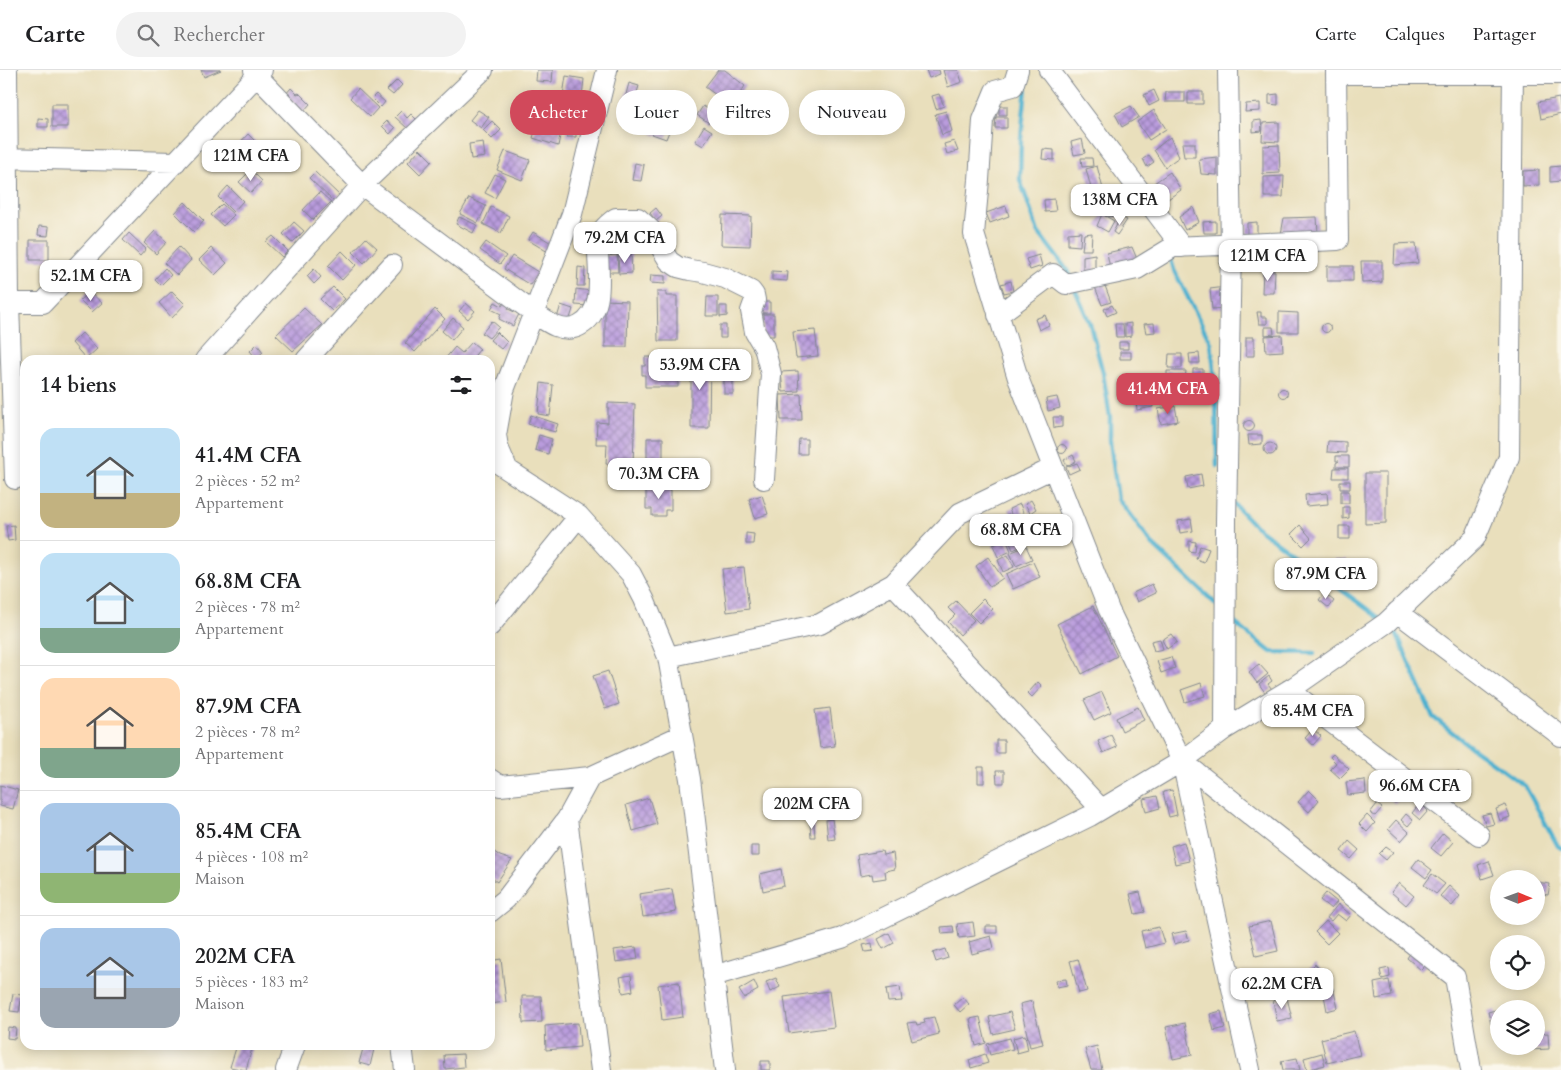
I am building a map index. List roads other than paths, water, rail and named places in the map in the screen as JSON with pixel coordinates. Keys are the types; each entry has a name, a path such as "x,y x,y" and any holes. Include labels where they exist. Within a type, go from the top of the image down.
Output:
{"street":[{"path":"7,70 4,158 5,303 13,478"},
{"path":"209,355 362,185 483,70"},
{"path":"507,468 498,447 496,435 504,390 572,214 607,70"},
{"path":"1018,70 1013,86 994,91 983,120 974,234 1018,378 1109,610 1182,761 1250,1070"},
{"path":"1049,70 1182,247"},
{"path":"1224,729 1231,246 1228,70"},
{"path":"5,303 42,303 176,162 258,72 362,185 545,322 562,330 572,330 583,324 592,313 598,298 598,239 604,228 614,219 638,218 650,229 669,261 678,267 725,278 751,291 754,294 755,300 752,310 755,332 764,347 771,374 764,479"},
{"path":"998,315 1054,274 1066,284 1137,269 1173,247 1338,240 1336,72 1512,72 1561,74"},
{"path":"714,976 842,938 1101,809 1182,761 1224,729 1289,690 1386,623 1475,538 1509,457 1512,72"},
{"path":"4,158 176,162"},
{"path":"311,355 392,265"},
{"path":"495,402 504,390"},
{"path":"495,461 579,516 632,574 668,657 690,778 725,1070"},
{"path":"668,657 820,624 893,584 960,512 1053,468"},
{"path":"495,620 579,516"},
{"path":"893,584 1101,809"},
{"path":"1397,612 1561,736"},
{"path":"1289,690 1479,835"},
{"path":"495,782 500,786 590,778 682,735"},
{"path":"1182,761 1455,977 1471,1070"},
{"path":"495,908 506,899 567,819 590,778"},
{"path":"567,819 601,1070"},
{"path":"286,1070 293,1050"},
{"path":"403,1050 405,1070"}],"waterway":[{"path":"1026,74 1020,180 1038,232 1067,270 1070,277"},
{"path":"1170,256 1174,270 1211,343 1216,387 1217,466"},
{"path":"1074,287 1090,324 1103,373 1110,417 1110,441 1118,499 1152,544 1219,607"},
{"path":"1233,503 1255,526 1382,620"},
{"path":"1231,620 1271,652 1314,653"},
{"path":"1391,625 1433,717 1525,786 1558,846 1561,848"}]}
